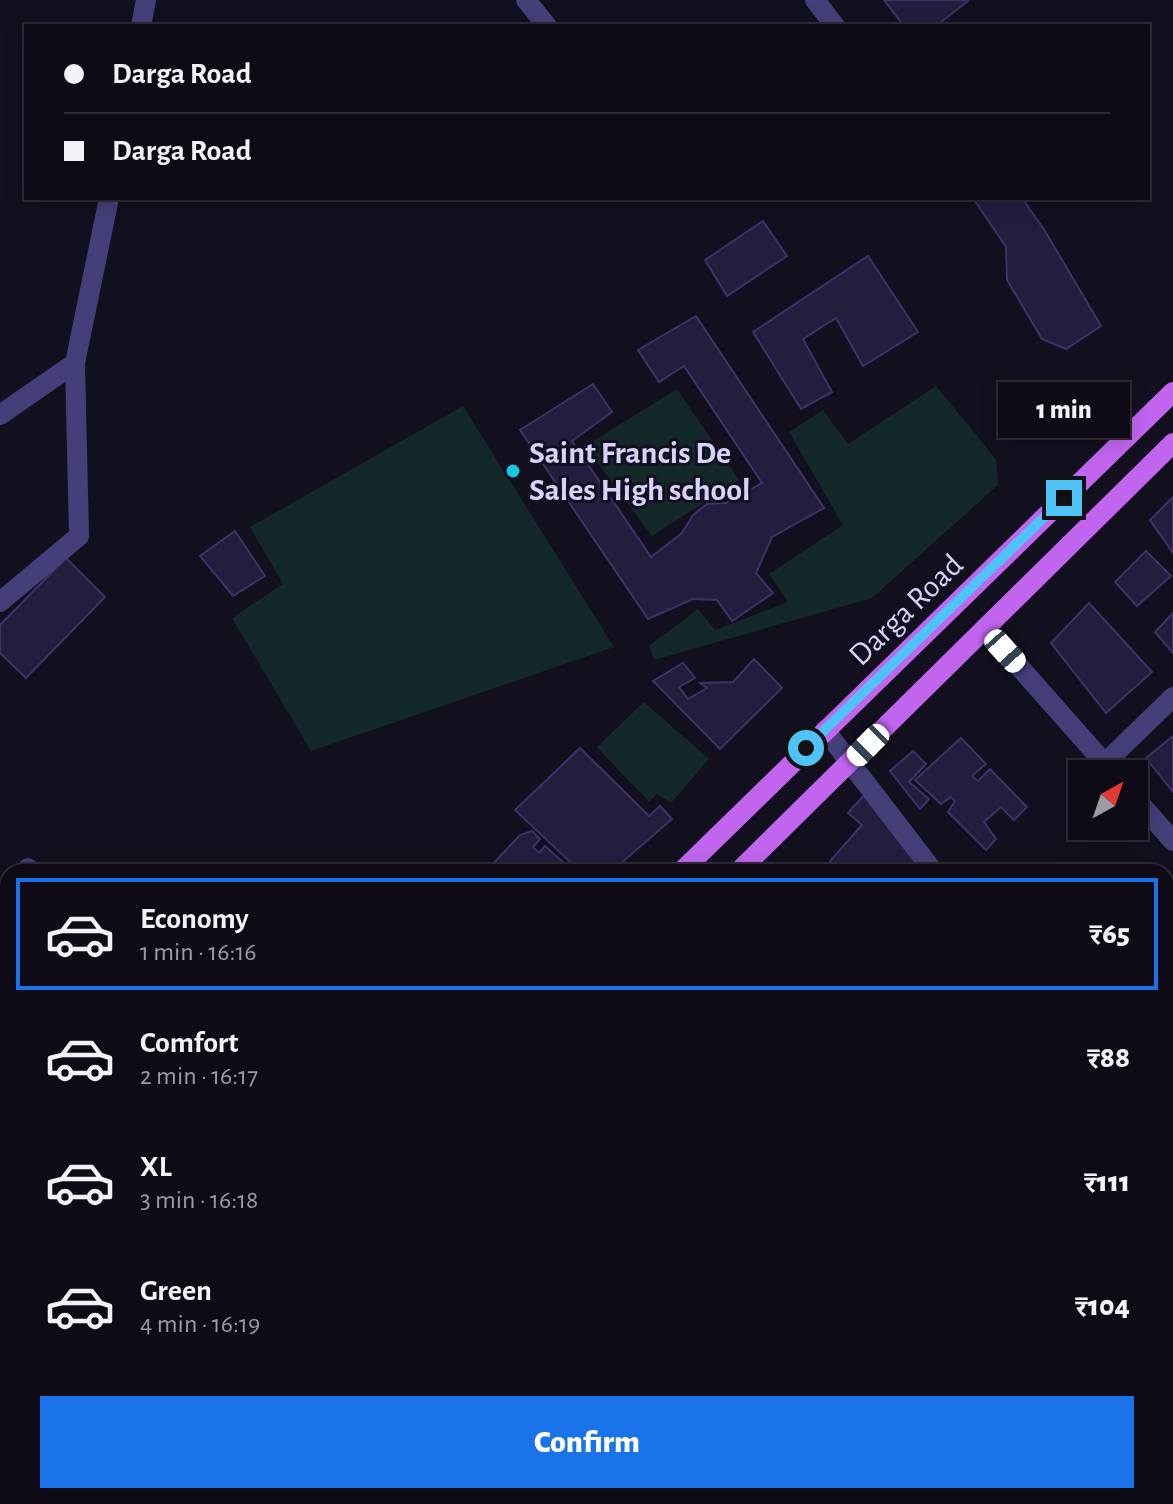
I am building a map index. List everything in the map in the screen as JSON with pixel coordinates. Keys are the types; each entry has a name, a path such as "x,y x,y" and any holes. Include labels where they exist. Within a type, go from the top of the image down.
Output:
{"main road":[{"name":"Darga Road","path":"689,864 1173,392"},
{"path":"746,864 1173,443"}],"street":[{"path":"141,24 146,0"},
{"path":"526,0 545,24"},
{"path":"815,0 833,24"},
{"path":"0,602 79,536 75,363 109,200"},
{"path":"0,415 75,363"},
{"path":"985,628 1101,760"},
{"path":"1117,760 1173,697"},
{"path":"825,730 928,864"},
{"path":"1148,813 1173,841"}],"green space":[{"path":"936,386 996,459 998,485 872,598 654,660 649,646 698,609 715,630 788,602 769,574 843,525 789,432 823,410 848,444"},
{"path":"677,389 739,480 652,536 585,446"},
{"path":"463,406 614,647 311,751 232,618 283,584 250,527"},
{"path":"644,702 709,759 671,803 657,794 649,802 597,747"}],"building":[{"path":"884,0 968,1 939,24 902,24"},
{"path":"974,200 1023,200 1101,326 1066,349 1042,339 1007,280 1006,247"},
{"path":"763,221 787,256 727,296 705,260"},
{"path":"868,256 918,332 863,366 836,318 803,339 832,392 801,409 753,332"},
{"path":"696,316 824,508 772,537 756,573 773,593 732,621 717,600 693,599 648,619 520,430 593,384 612,412 572,441 651,557 682,533 693,515 707,504 726,503 762,483 684,366 659,382 638,350"},
{"path":"1173,497 1173,553 1150,520"},
{"path":"235,531 265,576 233,596 200,556"},
{"path":"1146,551 1171,576 1137,606 1115,582"},
{"path":"66,558 105,597 26,678 0,653 0,625"},
{"path":"1089,603 1152,672 1106,713 1051,643"},
{"path":"1173,613 1173,653 1155,632"},
{"path":"754,659 782,688 720,749 653,681 683,663 695,678 679,687 688,699 707,688 700,683 733,682"},
{"path":"1173,736 1173,792 1148,760 1146,758"},
{"path":"961,738 986,764 972,776 978,781 990,769 1027,807 1014,820 1001,807 984,822 996,839 986,850 948,812 955,801 951,797 941,804 915,780"},
{"path":"580,748 649,816 660,806 672,819 620,864 572,864 515,810"},
{"path":"913,751 926,764 909,782 929,799 920,809 890,771"},
{"path":"865,794 918,864 833,864 830,861 862,825 848,813"},
{"path":"532,831 540,839 533,847 539,853 545,846 565,864 493,864 520,835"}],"place":[{"name":"Saint Francis De Sales High school","path":"513,471"}],"route":[{"path":"806,748 1064,498"}]}
